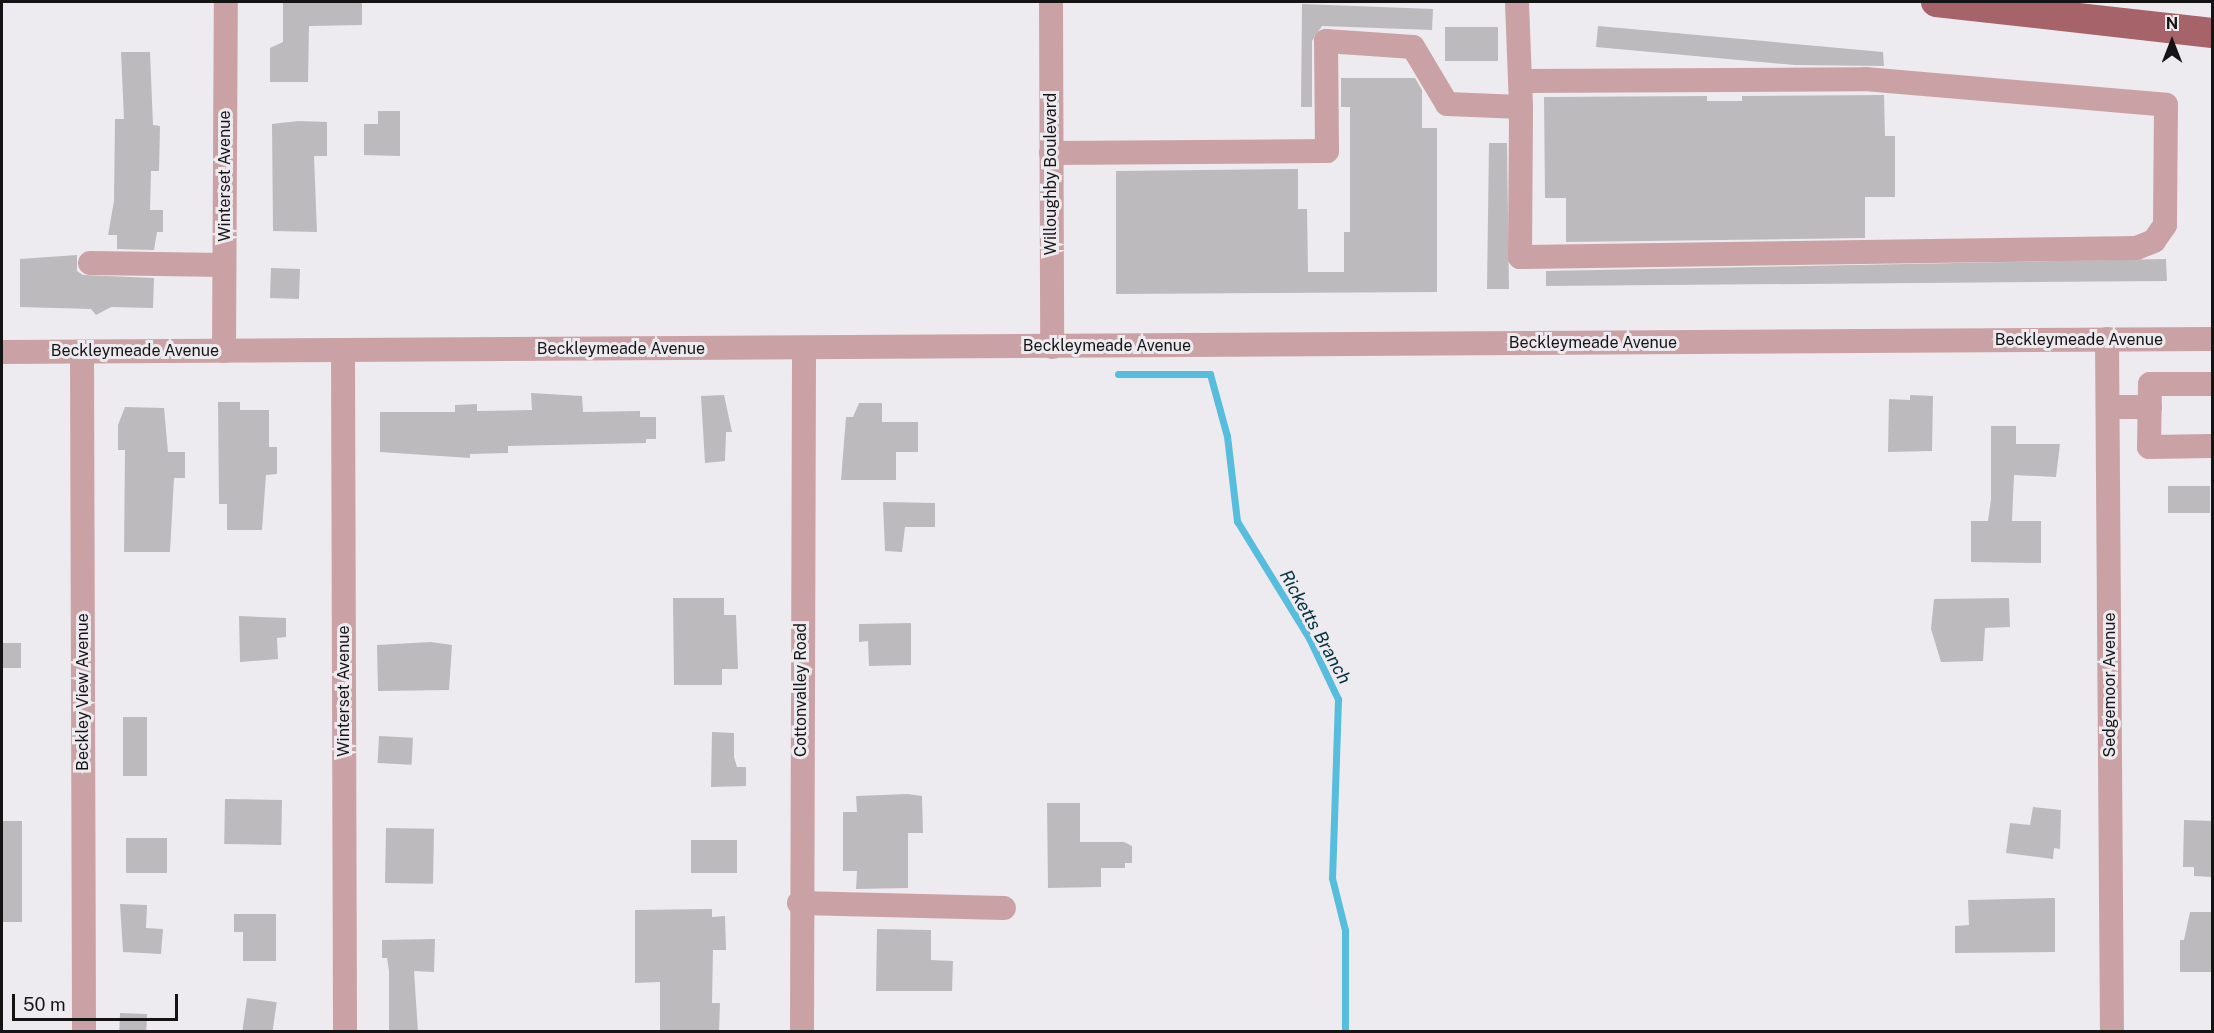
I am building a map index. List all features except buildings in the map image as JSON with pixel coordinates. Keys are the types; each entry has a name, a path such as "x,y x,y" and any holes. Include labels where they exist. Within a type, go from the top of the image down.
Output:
{"main road":[{"path":"1936,2 2212,33"}],"street":[{"name":"Winterset Avenue","path":"224,351 226,2"},
{"name":"Willoughby Boulevard","path":"1051,2 1052,347"},
{"path":"1517,2 1520,81 1521,107 1520,257 2137,248 2154,241 2165,225 2166,105 1864,79 1520,81"},
{"path":"1051,153 1327,151 1326,41 1413,47 1447,104 1521,107"},
{"path":"90,263 224,265"},
{"name":"Sedgemoor Avenue","path":"2107,339 2112,1032"},
{"name":"Beckleymeade Avenue","path":"2,352 2212,339"},
{"name":"Cottonvalley Road","path":"802,1032 799,903 804,348"},
{"name":"Winterset Avenue","path":"343,350 345,1032"},
{"name":"Beckley View Avenue","path":"82,352 84,1032"},
{"path":"2212,384 2150,384 2149,447 2212,446"},
{"path":"2108,407 2150,407"},
{"path":"799,903 1004,908"}],"waterway":[{"name":"Ricketts Branch","path":"1118,374 1210,374 1227,436 1237,521 1309,638 1338,699 1332,878 1345,930 1345,1032"}]}
